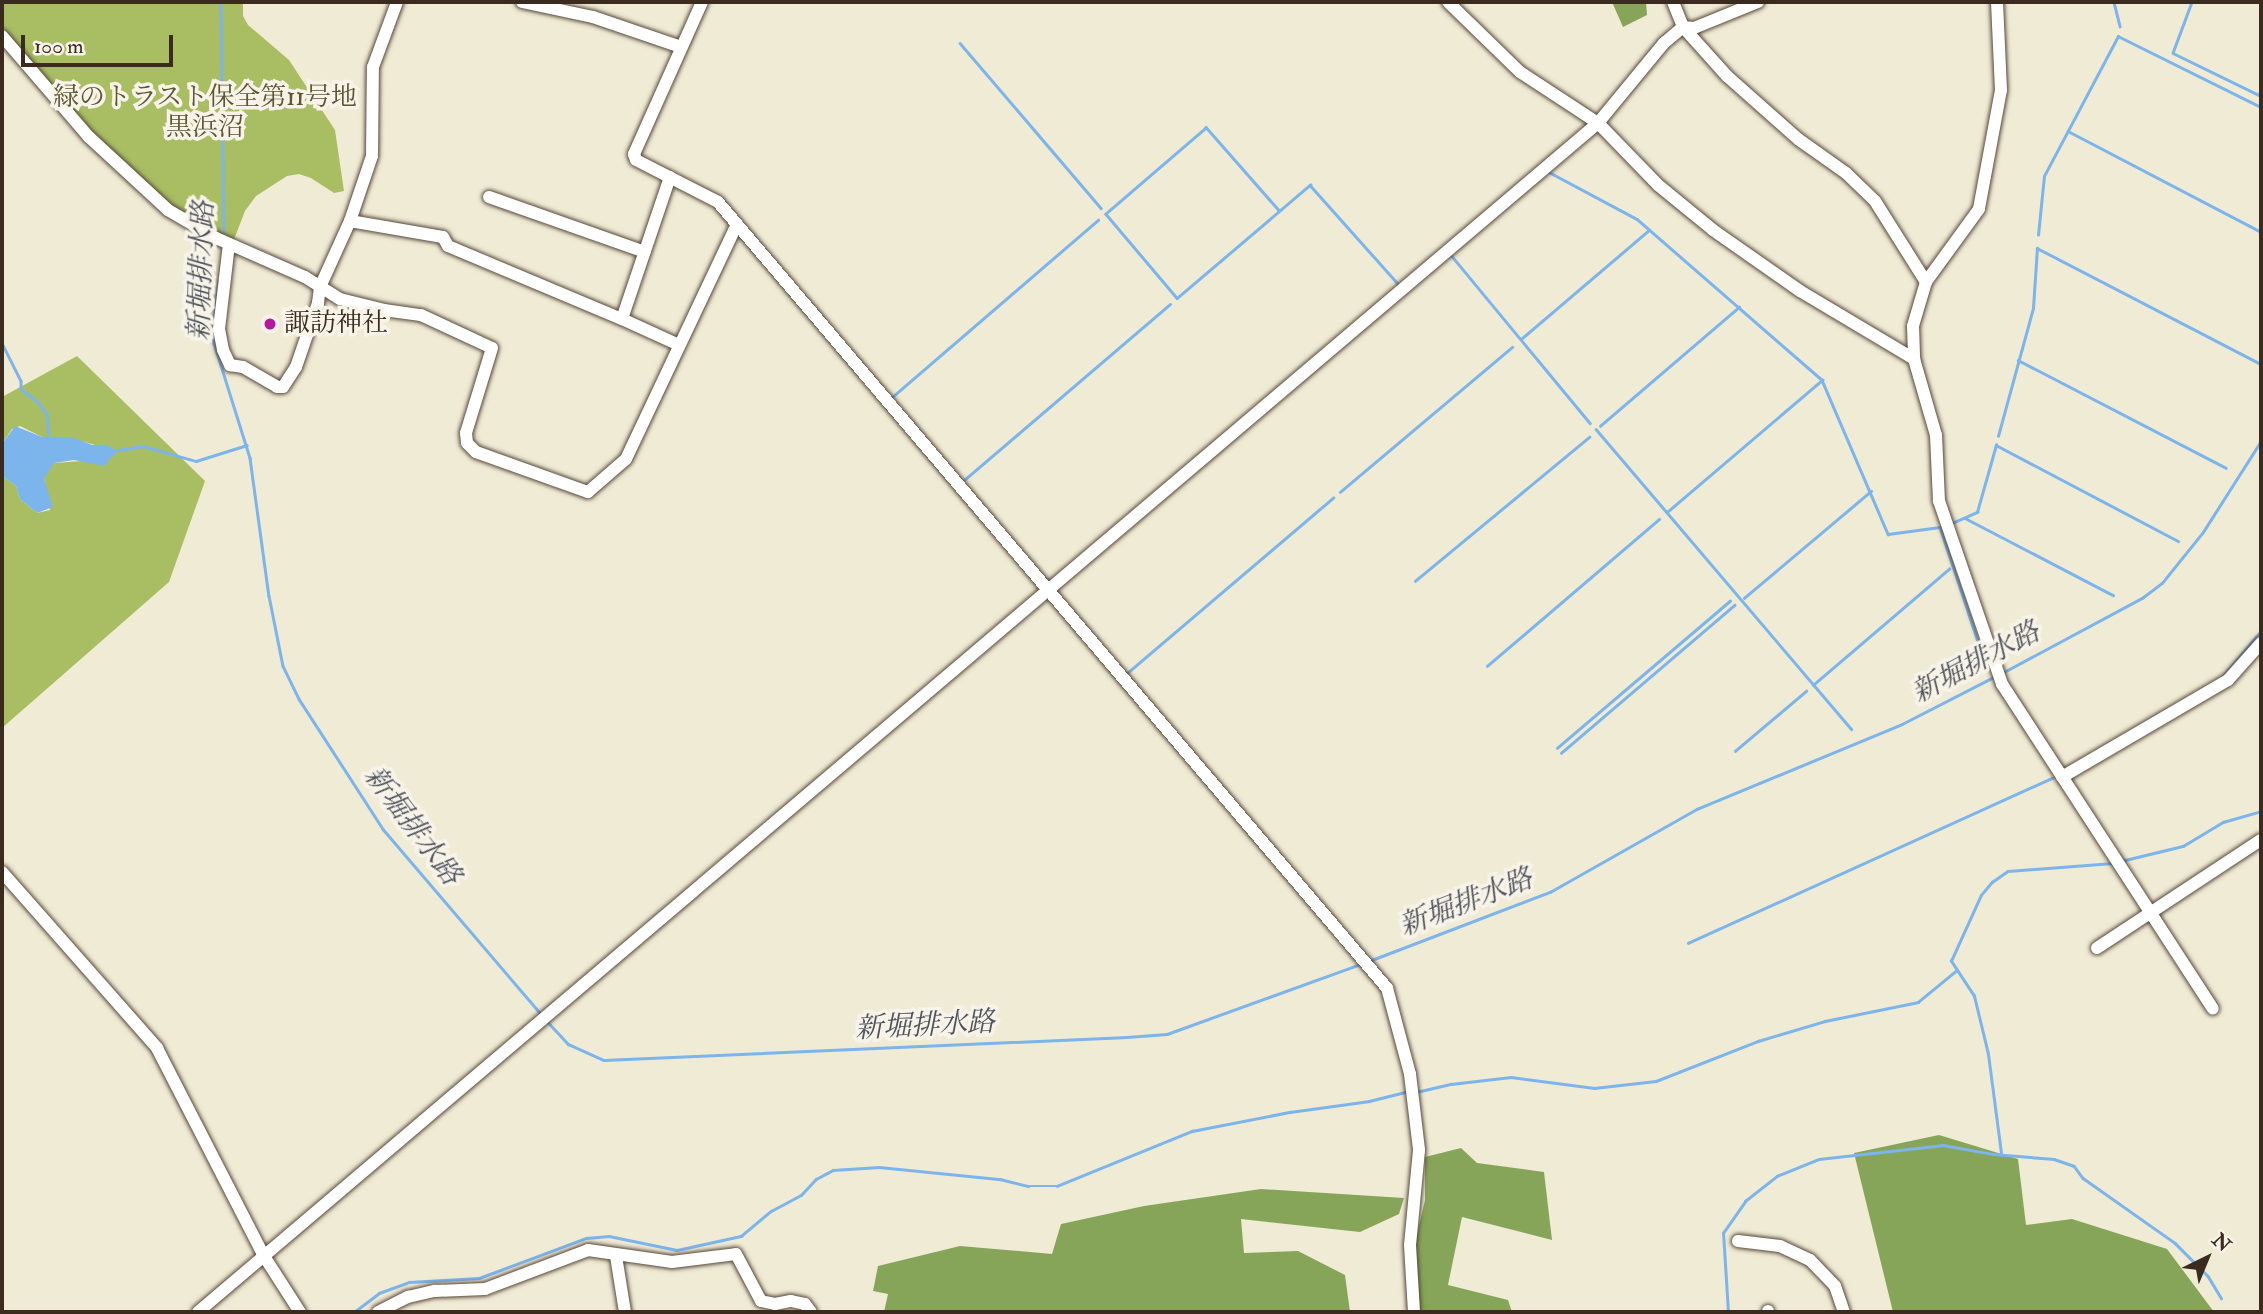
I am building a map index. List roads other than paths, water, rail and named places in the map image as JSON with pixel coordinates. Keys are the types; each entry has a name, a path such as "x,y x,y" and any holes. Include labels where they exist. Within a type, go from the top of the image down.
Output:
{"street":[{"path":"229,244 219,329 223,350 230,365 243,367 277,387 283,387 296,367 318,303 320,287 349,221 372,156 373,67 397,2"},
{"path":"522,2 593,17 681,47"},
{"path":"702,2 634,154 636,160 712,197 737,224 1387,988 1410,1074 1419,1150 1410,1245 1414,1312"},
{"path":"1448,2 1520,72 1598,123 1658,185 1713,230 1800,291 1914,359"},
{"path":"1673,2 1683,27 1727,76 1771,117 1846,173 1875,201 1926,282"},
{"path":"1683,27 1694,29 1758,2"},
{"path":"1997,2 2001,90 1979,209 1926,282 1913,326 1914,359 1936,435 1939,501 2002,684 2213,1009"},
{"path":"198,1312 1598,123 1664,43 1683,27"},
{"path":"2,36 72,118 126,174 168,210 229,244 340,299 384,310 421,315 492,348 466,433 467,443 476,452 589,492 626,459 737,224"},
{"path":"622,319 670,177"},
{"path":"489,197 645,252"},
{"path":"349,221 443,237 447,246 679,345"},
{"path":"2062,777 2228,680 2261,643"},
{"path":"2097,948 2261,840"},
{"path":"2,872 157,1048 264,1256 300,1312"},
{"path":"1738,1241 1780,1246 1810,1260 1835,1286 1844,1312"},
{"path":"378,1312 398,1301 435,1291 485,1289 588,1250 672,1262 736,1254 761,1301 805,1304 811,1312"},
{"path":"616,1256 625,1312"}],"water":[{"path":"15,426 42,437 72,437 92,445 107,445 117,451 104,466 74,460 54,463 44,479 53,507 37,513 20,499 16,486 2,476 2,444"}],"waterway":[{"name":"新堀排水路","path":"221,2 224,236"},
{"path":"2114,2 2120,26"},
{"path":"2192,2 2173,53 2259,95 2261,88"},
{"path":"2038,235 2044,176 2118,36 2261,107"},
{"path":"960,43 1101,208"},
{"path":"1279,211 1206,128 1106,214 1177,298 1310,185 1399,285"},
{"path":"2068,131 2261,232"},
{"path":"1549,172 1637,219 1822,380 1888,534 1940,527 1984,659"},
{"path":"891,398 1098,220"},
{"path":"1521,339 1649,230"},
{"path":"1998,436 2033,308 2037,248 2261,364"},
{"path":"1451,255 1590,423"},
{"name":"新堀排水路","path":"214,320 218,281"},
{"path":"963,481 1170,304"},
{"path":"1600,426 1739,307"},
{"name":"新堀排水路","path":"213,330 214,343 250,458 269,596 283,666 299,699 383,829 542,1015"},
{"path":"2,343 21,381 21,389 38,402 47,414 49,439"},
{"path":"1340,492 1512,347"},
{"path":"2018,360 2226,468"},
{"path":"1667,512 1822,380"},
{"path":"1596,429 1851,729"},
{"path":"1415,581 1589,437"},
{"name":"新堀排水路","path":"2002,673 2142,598 2162,583 2203,532 2261,441"},
{"path":"112,451 143,446 196,461 247,445"},
{"path":"1950,524 1977,512 1996,445 2178,541"},
{"path":"1744,598 1871,491"},
{"path":"1126,674 1333,498"},
{"path":"1965,518 2113,595"},
{"path":"1487,666 1659,519"},
{"path":"1813,685 1949,569"},
{"path":"1557,748 1730,601"},
{"path":"1561,753 1734,605"},
{"path":"2222,677 2261,631"},
{"name":"新堀排水路","path":"1369,961 1550,892 1697,809 1902,724 1996,676"},
{"path":"1735,751 1806,691"},
{"path":"1688,943 2052,778"},
{"path":"2121,861 2183,846 2223,822 2261,811"},
{"path":"2001,1153 1988,1054 1974,996 1951,961 1981,895 1992,882 2008,871 2113,863"},
{"name":"新堀排水路","path":"546,1020 568,1044 604,1060 1127,1037 1167,1034 1360,964"},
{"path":"1416,1092 1451,1084 1511,1077 1594,1088 1656,1081 1758,1041 1825,1021 1918,1002 1957,970"},
{"path":"354,1312 379,1293 409,1282 479,1278 586,1238 609,1236 677,1250 741,1236 771,1211 801,1195 816,1179 833,1170 879,1167 1000,1179 1028,1186 1057,1186 1192,1131 1290,1112 1369,1101 1406,1092"},
{"path":"1728,1312 1723,1233 1745,1201 1777,1176 1819,1159 1943,1145 1993,1154 2054,1159 2074,1166 2083,1178 2175,1243 2208,1276 2221,1298"}],"place":[{"name":"諏訪神社","path":"270,324"}],"park label":[{"name":"緑のトラスト保全第11号地 黒浜沼","path":"205,113"}]}
